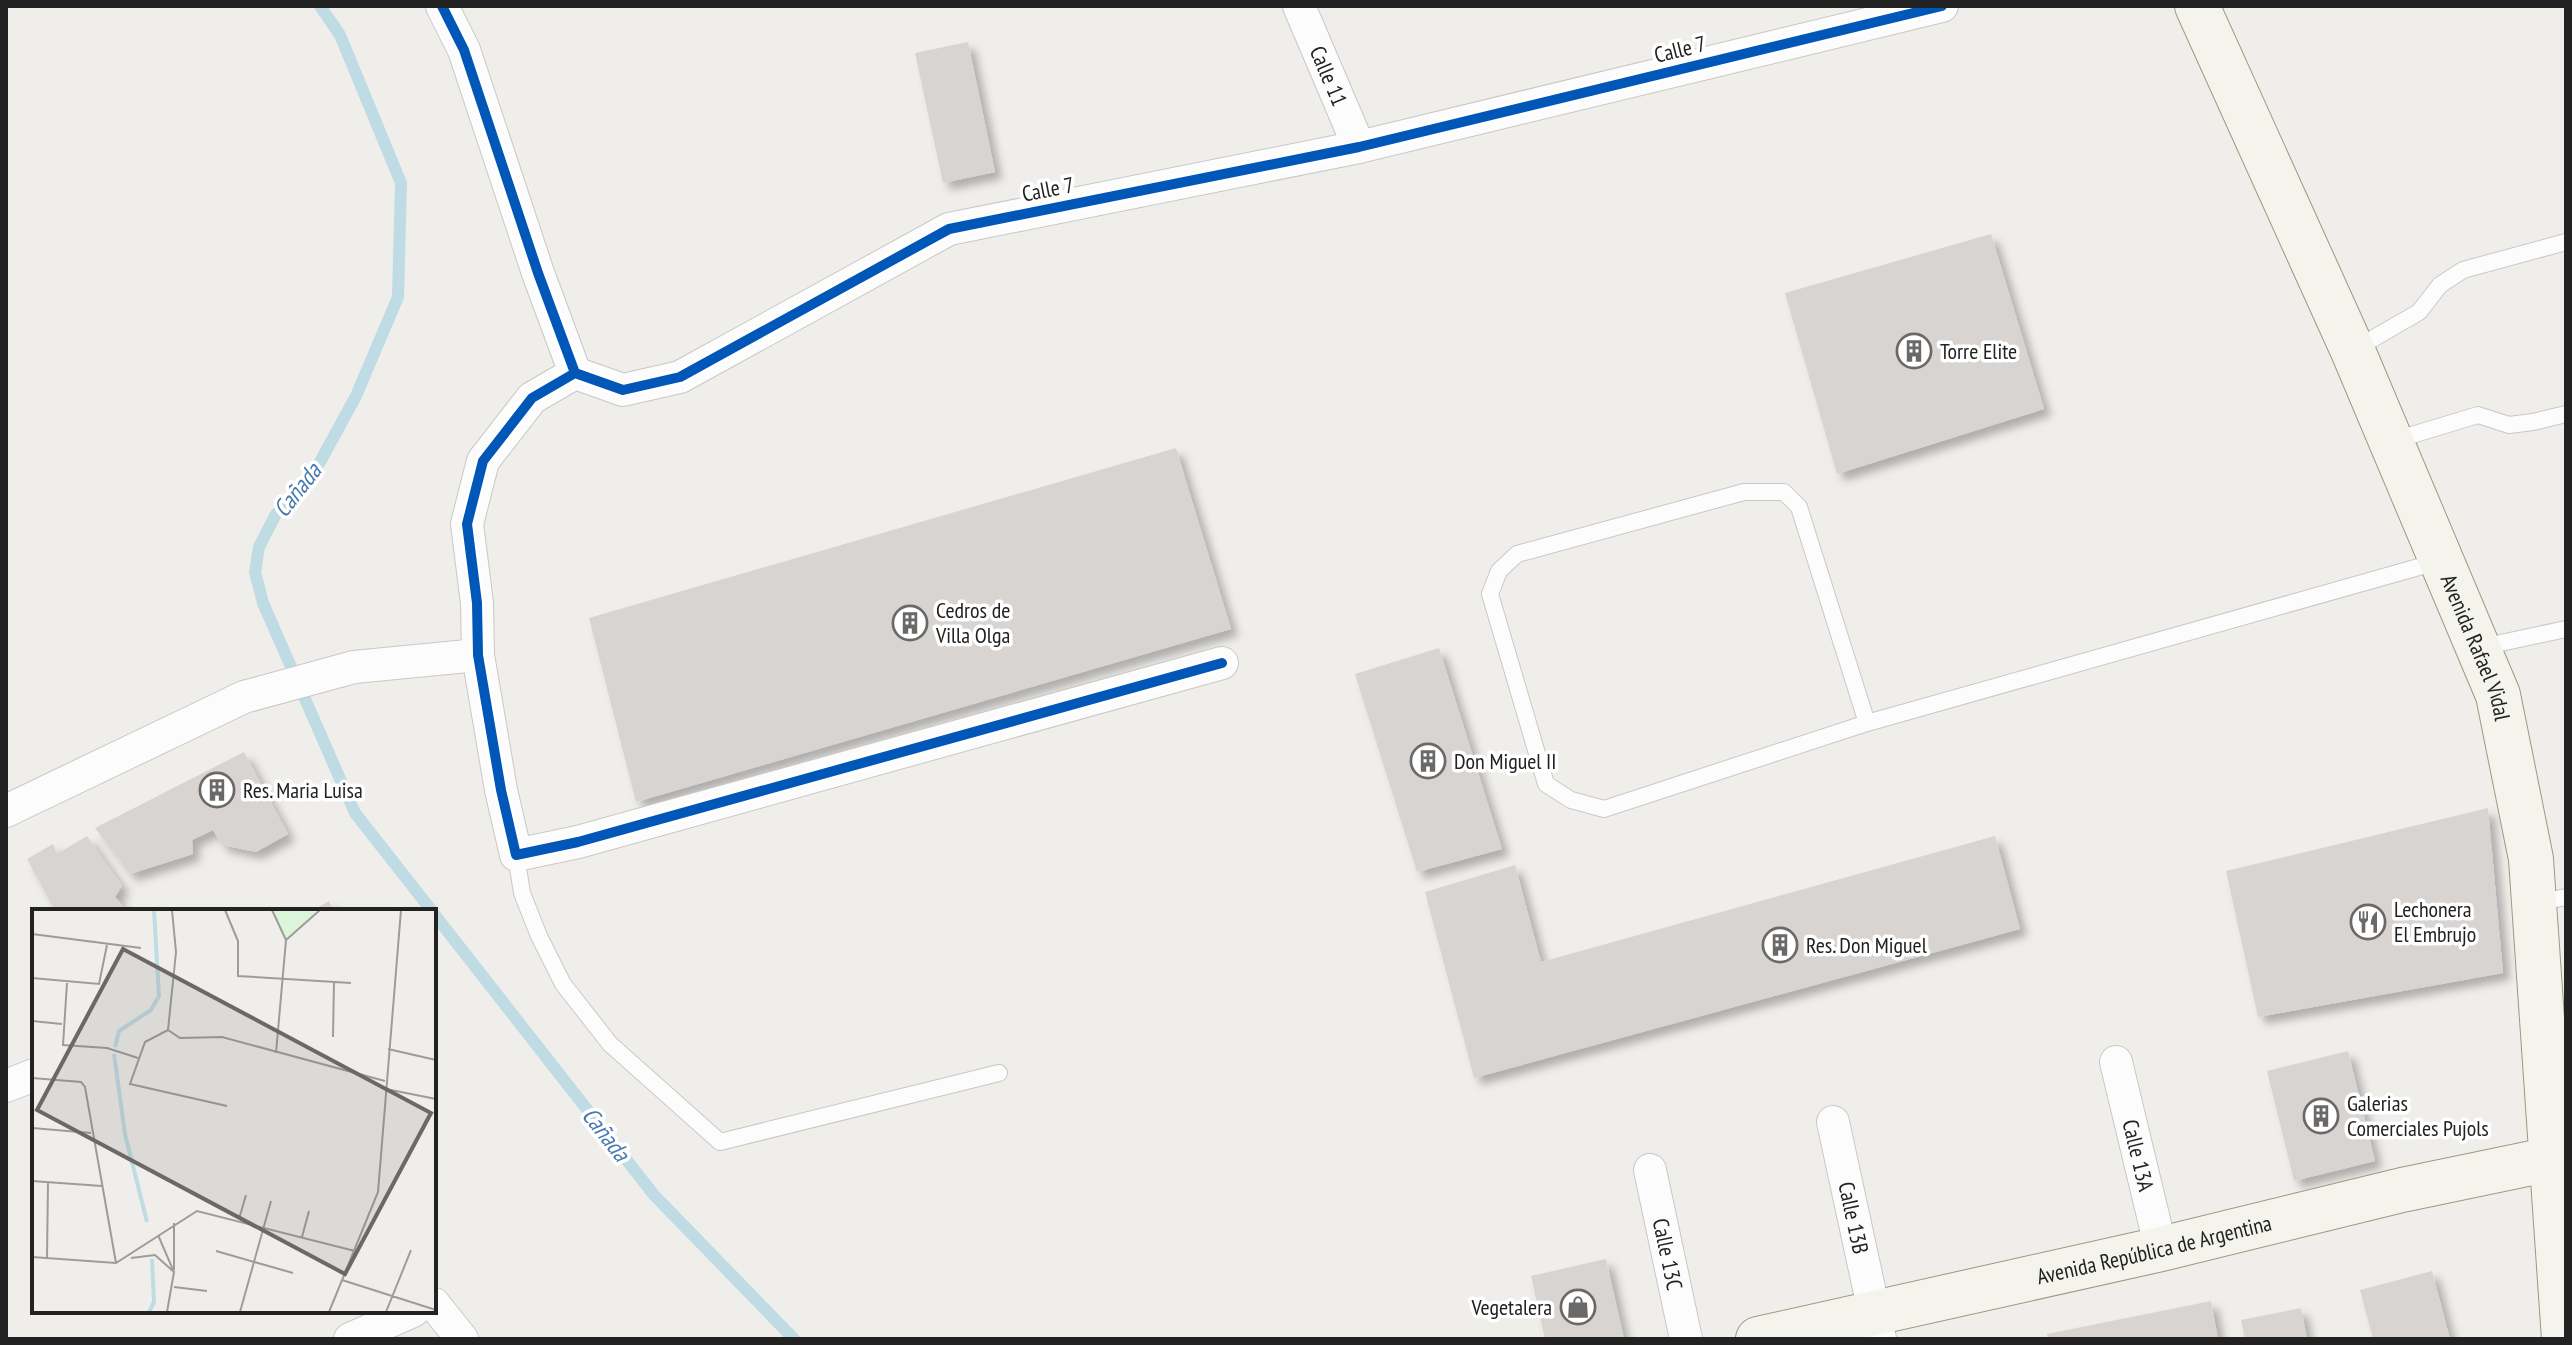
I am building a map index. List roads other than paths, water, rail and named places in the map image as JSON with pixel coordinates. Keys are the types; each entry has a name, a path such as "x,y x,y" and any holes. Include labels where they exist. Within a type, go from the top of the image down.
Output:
{"main road":[{"name":"Avenida Rafael Vidal","path":"2197,6 2353,351 2498,695 2531,859 2550,900 2546,984 2551,1159 2564,1339"},
{"name":"Avenida República de Argentina","path":"1758,1339 1877,1326 2161,1249 2402,1190 2551,1159"}],"street":[{"path":"442,6 464,50 538,273 575,373 532,398 483,461 467,524 477,603 478,655 501,790 516,855 578,842 1222,663"},
{"name":"Calle 11","path":"1299,6 1359,147"},
{"name":"Calle 7","path":"575,373 623,390 680,377 949,229 1359,147 1942,6"},
{"path":"6,811 244,697 354,667 478,655"},
{"name":"Calle 13A","path":"2116,1062 2161,1249"},
{"path":"6,1086 32,1076"},
{"name":"Calle 13B","path":"1833,1122 1877,1326"},
{"name":"Calle 13C","path":"1650,1170 1686,1339"},
{"path":"436,1306 462,1339"},
{"path":"350,1339 408,1313"}],"lane":[{"path":"2353,351 2419,312 2440,285 2463,270 2566,242"},
{"path":"2391,442 2478,415 2509,425 2566,414"},
{"path":"1867,723 1799,507 1784,492 1744,492 1517,554 1499,571 1490,594 1546,784 1571,800 1604,809 1867,723 2441,561"},
{"path":"2478,648 2566,629"},
{"path":"516,855 522,893 563,984 610,1044 720,1142 999,1073"}],"waterway":[{"name":"Cañada","path":"320,6 340,35 401,183 398,297 356,396 309,482 276,514 259,547 255,572 263,603 355,813 430,909"},
{"name":"Cañada","path":"436,917 654,1195 794,1339"}],"place":[{"name":"Torre Elite","path":"1914,351"},
{"name":"Cedros de Villa Olga","path":"910,623"},
{"name":"Don Miguel II","path":"1428,761"},
{"name":"Res. Maria Luisa","path":"217,790"},
{"name":"Lechonera El Embrujo","path":"2368,922"},
{"name":"Res. Don Miguel","path":"1780,945"},
{"name":"Galerias Comerciales Pujols","path":"2321,1116"},
{"name":"Vegetalera","path":"1578,1307"}]}
